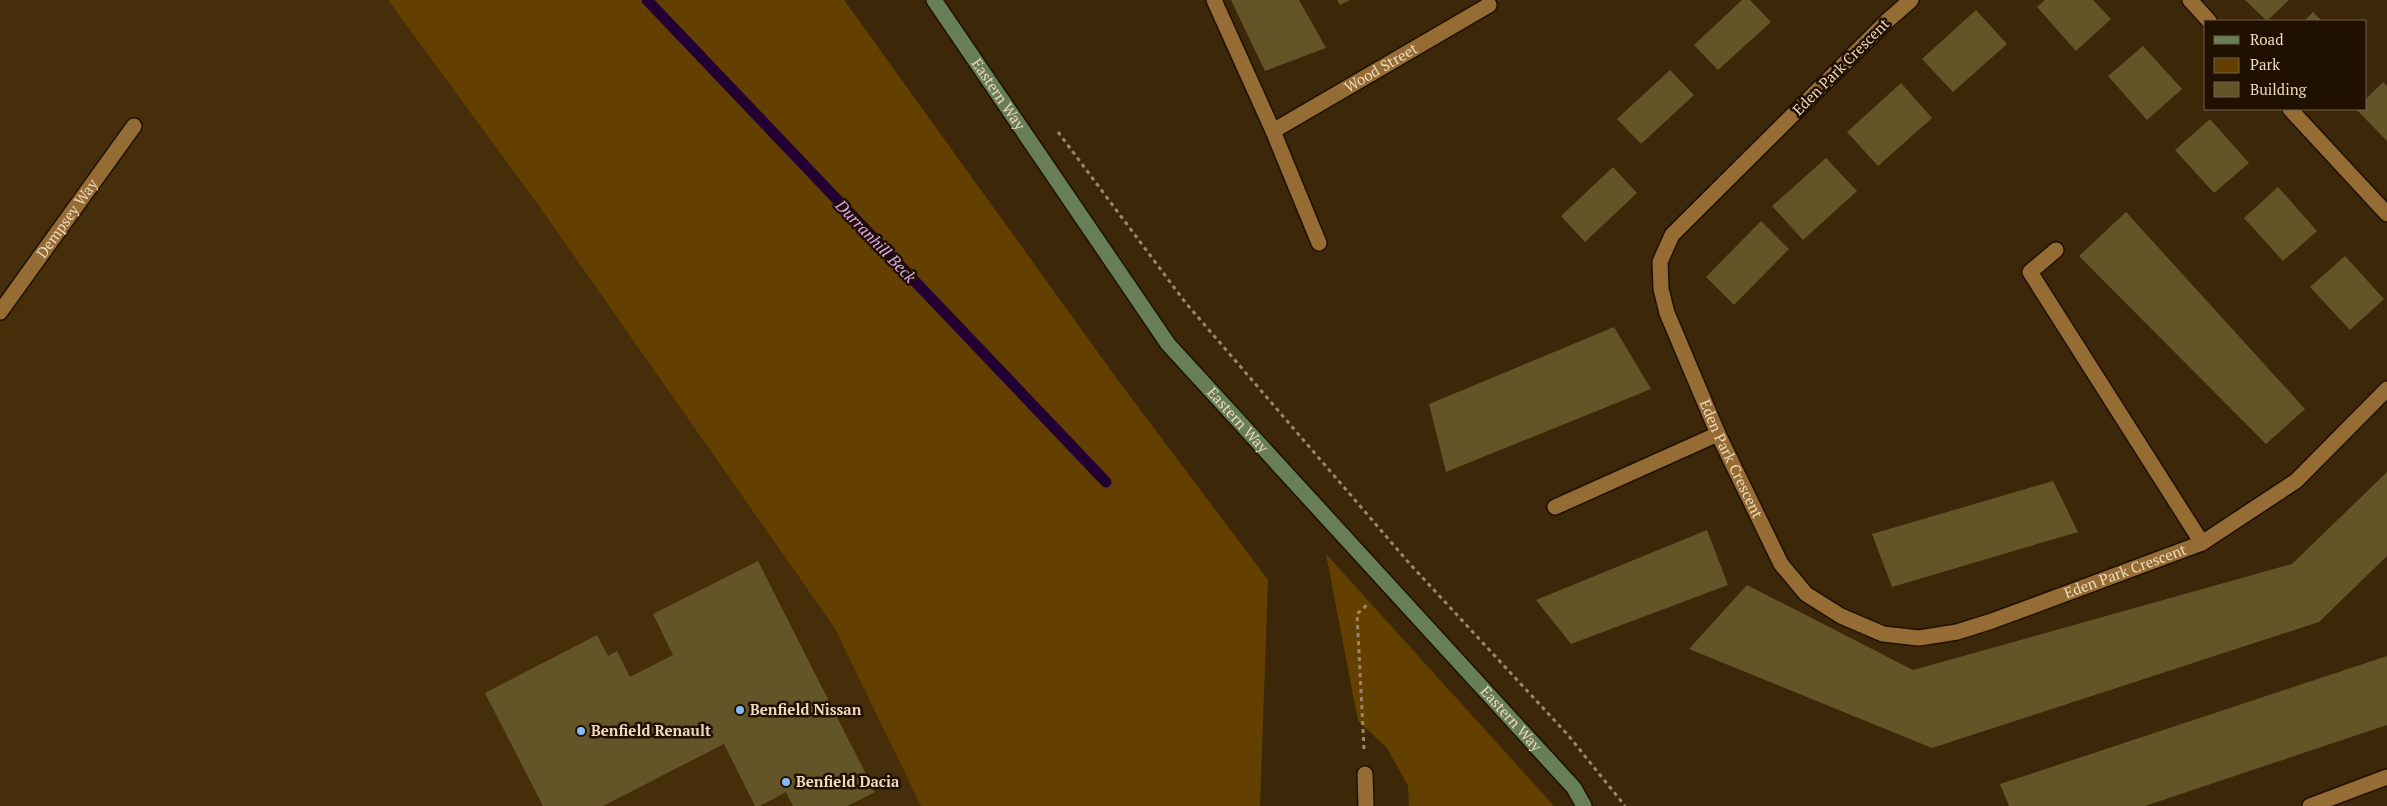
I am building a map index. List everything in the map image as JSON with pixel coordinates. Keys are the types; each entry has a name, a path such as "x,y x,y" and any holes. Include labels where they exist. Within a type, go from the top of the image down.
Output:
{"street":[{"name":"Eastern Way","path":"934,0 1168,344 1574,788 1584,806"},
{"path":"1214,0 1273,131 1318,243"},
{"name":"Eden Park Crescent","path":"1911,0 1887,21 1672,235 1660,262 1661,289 1667,313 1718,434 1781,564 1806,594 1841,616 1883,634 1919,638 1957,632 2202,543 2296,480 2387,389"},
{"path":"2190,0 2208,20"},
{"name":"Wood Street","path":"1273,131 1489,5"},
{"path":"2291,110 2387,214"},
{"name":"Dempsey Way","path":"0,312 134,126"},
{"name":"Eden Park Crescent","path":"2056,250 2030,272 2202,543"},
{"path":"1555,507 1718,434"},
{"path":"1365,774 1366,806"},
{"path":"2310,806 2387,777"}],"path":[{"path":"1056,129 1184,302 1409,563 1568,735 1625,806"},
{"path":"1357,614 1365,774"}],"shaded area":[{"path":"0,0 388,0 539,206 834,627 921,806 0,806"}],"green space":[{"path":"388,0 844,0 1120,383 1268,580 1260,806 921,806 834,627 539,206"},
{"path":"1326,554 1554,806 1409,806 1408,786 1387,748 1358,721"}],"building":[{"path":"1231,0 1299,0 1326,48 1265,71"},
{"path":"1337,0 1350,0 1340,5"},
{"path":"1742,0 1750,0 1771,22 1718,70 1694,45"},
{"path":"2045,0 2093,0 2111,19 2076,51 2037,7"},
{"path":"2245,0 2289,0 2268,20"},
{"path":"1976,10 2007,44 1953,92 1922,59"},
{"path":"2313,12 2321,20 2305,20"},
{"path":"2143,46 2182,89 2147,120 2108,76"},
{"path":"1670,70 1694,95 1641,144 1617,119"},
{"path":"2383,82 2387,86 2387,141 2357,110 2367,110 2367,98"},
{"path":"1901,83 1932,118 1878,166 1847,132"},
{"path":"2210,119 2249,163 2214,193 2175,150"},
{"path":"1826,158 1857,191 1803,240 1772,206"},
{"path":"1613,167 1637,193 1585,242 1561,216"},
{"path":"2278,187 2317,231 2283,261 2244,218"},
{"path":"2126,212 2305,409 2266,444 2079,256"},
{"path":"1761,221 1789,249 1734,305 1706,277"},
{"path":"2345,256 2384,299 2350,330 2310,287"},
{"path":"1614,327 1651,389 1446,472 1429,404"},
{"path":"2387,472 2387,556 2319,622 1932,748 1689,649 1747,585 1913,670 2292,564"},
{"path":"2053,481 2078,532 1892,587 1872,534"},
{"path":"1707,530 1728,585 1571,644 1536,600"},
{"name":"Benfield Nissan","path":"758,561 875,792 847,806 793,806 786,792 760,806 755,806 724,744 603,806 543,806 485,693 597,635 608,656 617,651 630,677 673,655 653,614"},
{"path":"2387,656 2387,725 2145,806 2009,806 2000,784"}],"waterway":[{"name":"Durranhill Beck","path":"647,0 1106,482"}],"place":[{"name":"Benfield Nissan","path":"740,710"},
{"name":"Benfield Renault","path":"581,731"},
{"name":"Benfield Dacia","path":"786,782"}]}
